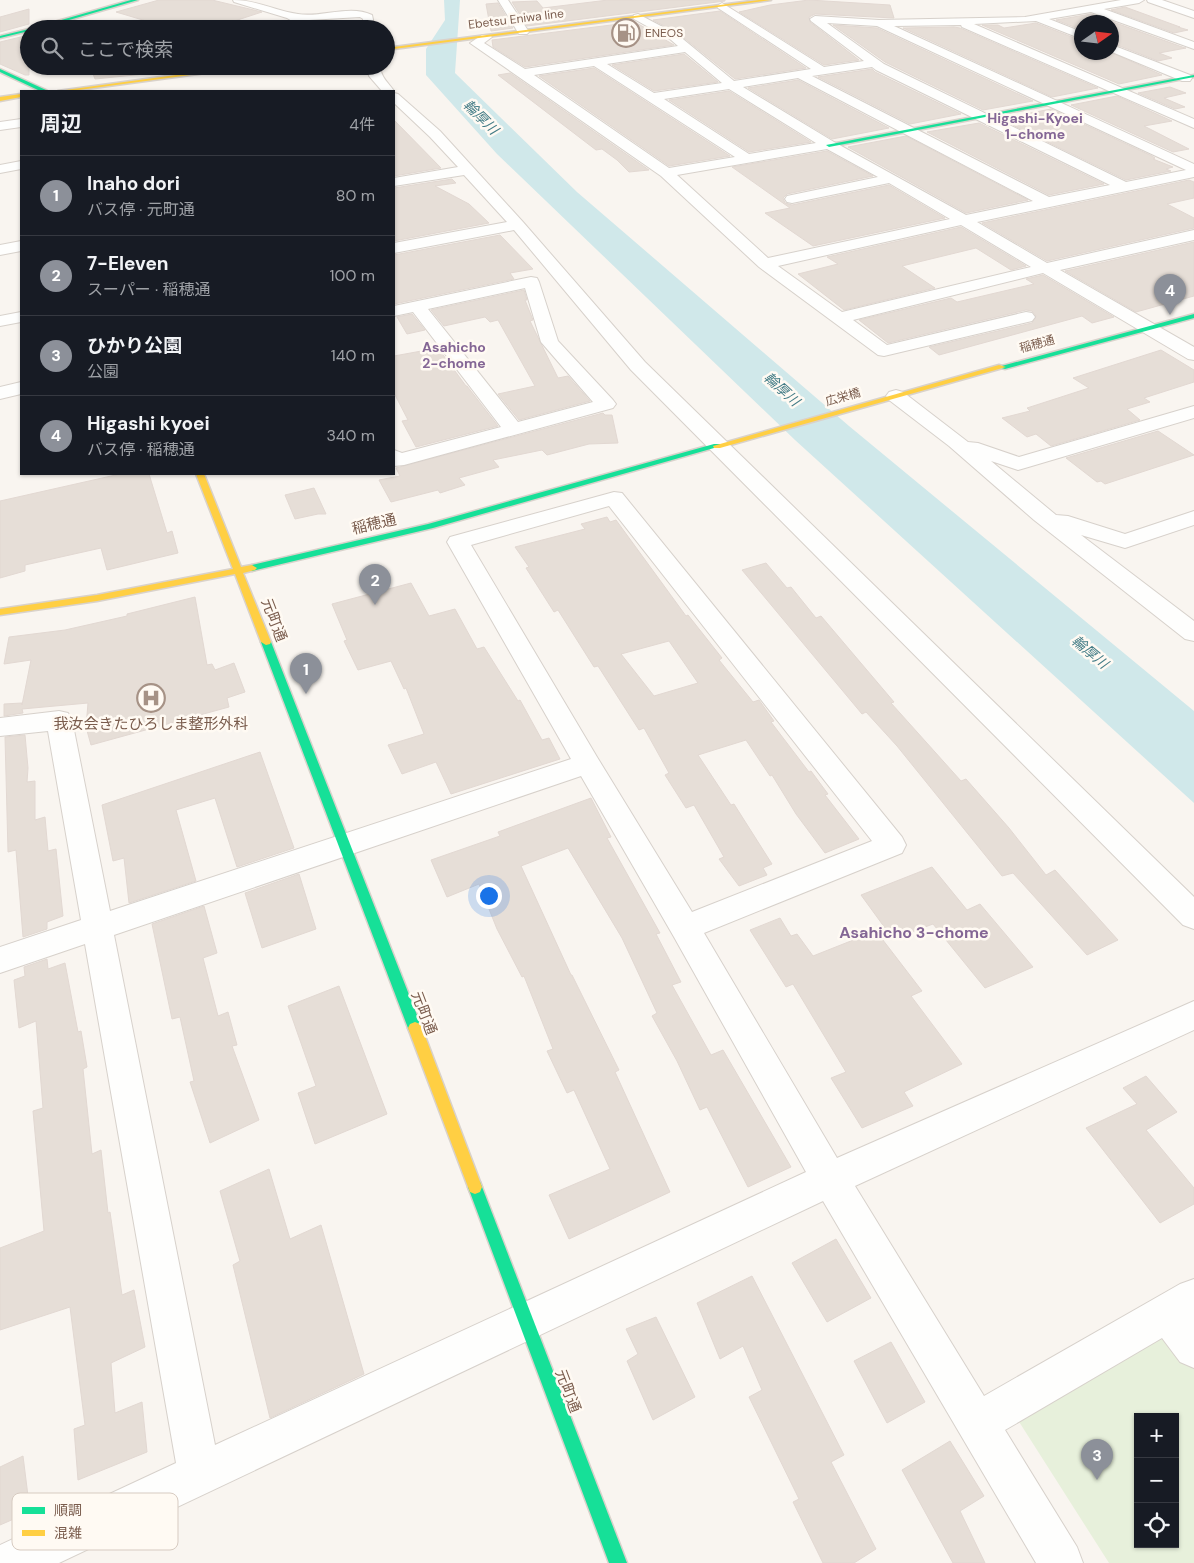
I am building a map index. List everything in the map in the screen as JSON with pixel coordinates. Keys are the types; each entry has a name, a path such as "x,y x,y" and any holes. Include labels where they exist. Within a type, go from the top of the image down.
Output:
{"street":[{"path":"63,20 136,0"},
{"path":"238,0 294,17 362,14 368,17 368,20"},
{"path":"503,0 523,32"},
{"name":"Ebetsu Eniwa line","path":"395,48 722,6 737,2 769,0"},
{"path":"1123,186 978,117 874,63 815,19 879,23 1025,20 1138,0"},
{"path":"1152,0 1194,15"},
{"path":"722,6 822,71"},
{"path":"1092,8 1194,46"},
{"path":"638,17 674,37 733,86 829,145 891,178 1194,355"},
{"path":"1037,18 1074,33"},
{"path":"958,22 1194,124"},
{"path":"879,23 1194,169"},
{"path":"0,37 20,32"},
{"path":"481,37 476,43 523,73 666,173 765,264 884,350 1026,317"},
{"path":"523,73 686,48"},
{"path":"1119,51 1190,77"},
{"path":"597,62 747,159"},
{"path":"655,98 874,63"},
{"path":"0,70 42,90"},
{"path":"69,90 185,75"},
{"path":"375,75 387,90"},
{"path":"801,75 1047,202"},
{"path":"666,173 829,145 1190,77"},
{"path":"5,86 20,94"},
{"path":"0,99 20,95"},
{"path":"398,104 435,134 518,225 638,366 1194,916"},
{"path":"1175,116 1194,112"},
{"path":"0,126 20,124"},
{"path":"0,169 20,166"},
{"path":"395,182 466,170"},
{"path":"765,264 1123,186 1190,177"},
{"path":"792,199 891,178"},
{"path":"395,248 518,225"},
{"path":"840,318 1045,268 1194,235"},
{"path":"0,250 20,246"},
{"path":"395,311 531,282 550,342 606,404 397,461 395,458"},
{"path":"417,306 512,430"},
{"name":"稲穂通","path":"892,397 1194,316"},
{"path":"0,321 20,317"},
{"path":"0,393 20,388"},
{"path":"892,397 956,442 1042,515 1194,633"},
{"name":"広栄橋","path":"748,437 892,397"},
{"path":"956,442 1018,464 1194,412"},
{"name":"稲穂通","path":"0,612 97,598 238,571 430,526 748,437"},
{"name":"元町通","path":"200,475 345,845 618,1563"},
{"path":"685,928 892,845 614,498 458,542 830,1179 1061,1563"},
{"path":"1042,515 1125,541 1194,518"},
{"path":"0,727 59,720 199,1475"},
{"path":"0,960 587,764"},
{"path":"160,1493 830,1179 1194,1015"},
{"path":"978,1423 1181,1305 1194,1348"},
{"path":"10,1563 38,1550"}],"green space":[{"path":"1168,1313 1194,1348 1194,1563 1109,1563 1009,1406"}],"water":[{"name":"輪厚川","path":"444,0 460,0 455,73 577,192 849,426 1194,711 1194,803 795,440 497,154 426,75 426,49 445,20"}],"building":[{"path":"159,0 212,0 262,12 238,20 143,20 116,12"},
{"path":"608,0 725,1 527,26 512,2 537,1 543,8"},
{"path":"809,0 890,5 894,18 815,14 809,17 810,22 859,60 824,65 739,12 770,5"},
{"path":"498,3 513,28 491,31 486,4"},
{"path":"1125,7 1188,30 1174,33 1111,10"},
{"path":"29,9 29,20 20,20 20,26 0,32 0,17"},
{"path":"720,11 806,68 735,79 679,34 653,20"},
{"path":"1074,17 1074,27 1056,20"},
{"path":"635,22 674,45 525,67 493,47 492,40"},
{"path":"1036,23 1074,38 1074,60 1119,60 1119,56 1162,75 1119,84 982,25 998,25 1004,28"},
{"path":"1119,24 1186,48 1159,53 1172,58 1158,61 1119,46"},
{"path":"833,25 877,28 1033,101 983,110 885,62"},
{"path":"954,27 1098,88 1052,97 903,28"},
{"path":"20,37 20,73 0,64 0,42"},
{"path":"684,54 718,82 654,91 612,65"},
{"path":"594,68 730,156 669,166 539,76"},
{"path":"872,69 961,114 910,124 818,77"},
{"path":"510,73 649,170 629,172 602,149 596,150 498,75"},
{"path":"93,75 134,75 95,79"},
{"path":"798,80 889,128 832,139 748,88"},
{"path":"1170,87 1186,93 1164,98 1185,107 1175,109 1138,93"},
{"path":"729,91 811,142 749,152 669,100"},
{"path":"1117,96 1172,121 1144,126 1189,149 1173,152 1071,105"},
{"path":"1051,109 1173,167 1166,169 1171,171 1126,180 1000,119"},
{"path":"395,121 441,168 395,176"},
{"path":"979,123 1104,184 1049,195 927,132"},
{"path":"906,136 1028,200 966,213 848,147"},
{"path":"827,151 873,176 787,194 783,198 785,203 792,205 889,185 945,218 813,246 765,213 790,208 732,167"},
{"path":"452,179 456,183 435,186 469,204 489,223 395,241 395,188"},
{"path":"1189,180 1194,182 1194,198 1167,204 1194,218 1194,228 1047,261 982,223"},
{"path":"961,227 1026,266 1011,270 976,248 902,266 935,288 844,310 798,274 838,264 827,257"},
{"path":"500,235 533,269 510,273 514,279 395,304 395,255"},
{"path":"1194,242 1194,296 1136,312 1065,271"},
{"path":"1043,275 1114,317 1092,323 1082,316 939,355 929,347 1032,323 1036,316 1032,311 1026,310 888,343 859,320 951,298 957,302 1034,284 1026,279"},
{"path":"524,290 527,300 525,300 533,320 530,321 558,378 568,376 590,401 519,420 498,394 535,386 498,320 490,322 485,317 444,326 431,310"},
{"path":"412,314 425,330 407,334 397,317"},
{"path":"438,348 498,426 416,447 402,421 408,420 395,395 395,356"},
{"path":"1161,350 1194,370 1194,382 1144,398 1150,402 1127,409 1140,420 1051,446 1036,434 1027,437 1002,418 1030,411 1027,408 1089,388 1073,378"},
{"path":"603,413 605,415 612,415 618,443 589,444 547,455 542,450 493,460 499,467 459,478 465,485 440,493 438,490 391,502 379,480 400,476 396,468"},
{"path":"1158,431 1194,455 1105,484 1101,481 1097,482 1066,458"},
{"path":"116,475 149,475 167,533 172,531 178,553 107,570 101,548 25,565 25,571 0,578 0,501"},
{"path":"314,488 326,514 295,519 285,495"},
{"path":"607,517 610,522 616,520 686,616 688,615 722,658 719,660 753,702 759,700 774,721 771,722 809,772 811,771 828,794 825,795 859,839 825,853 746,740 698,755 731,805 734,804 772,864 763,868 767,875 739,886 719,859 724,857 694,805 686,808 665,775 669,773 644,728 639,730 598,666 594,667 558,610 554,612 526,568 529,567 515,547 585,529 581,524","holes":["669,641 698,683 654,696 621,654"]},
{"path":"766,563 787,588 791,587 816,618 821,616 894,702 891,703 961,781 966,779 1009,828 1046,875 1055,870 1118,940 1087,955 1013,873 1002,876 897,746 866,712 862,714 742,570"},
{"path":"411,583 429,616 455,609 477,649 484,647 518,701 520,700 542,740 549,738 560,759 451,794 436,762 402,774 388,745 424,734 406,688 404,689 391,661 358,670 344,641 347,640 332,604"},
{"path":"195,597 207,665 212,664 215,670 234,663 245,692 227,698 229,707 91,745 86,727 88,703 22,709 23,713 4,716 4,704 22,703 22,705 31,660 4,664 9,637 65,630 127,616 127,614"},
{"path":"25,735 28,768 27,782 35,781 35,820 45,817 48,851 56,849 63,916 47,922 47,929 23,937 16,850 8,852 5,737"},
{"path":"260,752 294,848 237,867 215,798 176,810 196,881 129,903 124,858 113,861 102,805"},
{"path":"591,798 611,837 607,838 660,933 656,934 681,982 672,985 711,1055 723,1050 791,1167 748,1187 707,1107 700,1110 677,1061 652,1016 657,1013 622,938 568,848 521,866 571,975 619,1070 615,1072 670,1192 569,1239 549,1195 610,1169 574,1090 567,1093 547,1051 553,1049 524,976 522,977 497,929 479,884 447,897 431,860 500,836 498,832"},
{"path":"932,867 967,910 980,904 1033,967 985,988 933,924 893,939 861,895"},
{"path":"299,874 316,929 262,948 245,893"},
{"path":"204,906 217,953 203,958 218,1016 228,1012 237,1045 232,1046 259,1120 210,1143 190,1082 194,1081 180,1017 172,1019 152,924"},
{"path":"780,918 791,936 797,934 813,956 876,931 922,991 911,996 962,1064 904,1092 913,1106 862,1128 831,1078 846,1072 793,984 786,987 750,930"},
{"path":"47,959 48,969 65,963 78,1032 81,1031 87,1067 83,1069 92,1154 101,1150 108,1213 110,1212 122,1295 134,1290 145,1347 111,1363 115,1413 142,1402 147,1452 78,1480 74,1429 85,1425 70,1307 0,1330 0,1248 44,1231 33,1111 43,1108 36,1021 19,1028 14,980 25,976 24,967"},
{"path":"339,986 387,1114 315,1144 298,1093 316,1086 288,1006"},
{"path":"1146,1076 1177,1112 1146,1130 1194,1188 1194,1204 1160,1223 1086,1128 1137,1104 1123,1088"},
{"path":"269,1169 290,1239 321,1225 364,1374 270,1418 233,1265 240,1261 220,1191"},
{"path":"836,1239 871,1298 827,1322 792,1263"},
{"path":"752,1276 844,1455 831,1462 876,1549 854,1563 823,1563 793,1502 799,1499 749,1397 762,1390 743,1346 720,1359 697,1303"},
{"path":"656,1317 695,1397 653,1420 627,1361 638,1354 626,1329"},
{"path":"891,1342 925,1402 887,1423 854,1361"},
{"path":"950,1441 984,1496 960,1511 985,1563 953,1563 902,1470"},
{"path":"23,1456 28,1493 12,1493 12,1520 0,1525 0,1467"}],"traffic: fast":[{"path":"64,20 136,0"},
{"path":"0,37 20,32"},
{"path":"0,70 42,90"},
{"path":"829,145 1194,76"},
{"path":"1002,367 1194,316"},
{"path":"252,568 430,526 717,446"},
{"path":"266,642 415,1028"},
{"path":"475,1187 618,1563"}],"traffic: slow":[{"path":"395,48 769,0"},
{"path":"69,90 185,75"},
{"path":"0,99 20,96"},
{"path":"717,446 1002,367"},
{"path":"200,475 266,642"},
{"path":"0,612 97,598 252,568"},
{"path":"415,1028 475,1187"}],"place":[{"name":"ENEOS","path":"626,33"},
{"name":"Higashi kyoei","path":"1170,315"},
{"name":"7-Eleven","path":"375,605"},
{"name":"Inaho dori","path":"306,694"},
{"name":"我汝会きたひろしま整形外科","path":"151,698"},
{"name":"ひかり公園","path":"1097,1480"}],"district":[{"name":"Higashi-Kyoei 1-chome","path":"1035,126"},
{"name":"Asahicho 2-chome","path":"454,356"},
{"name":"Asahicho 3-chome","path":"914,932"}]}
